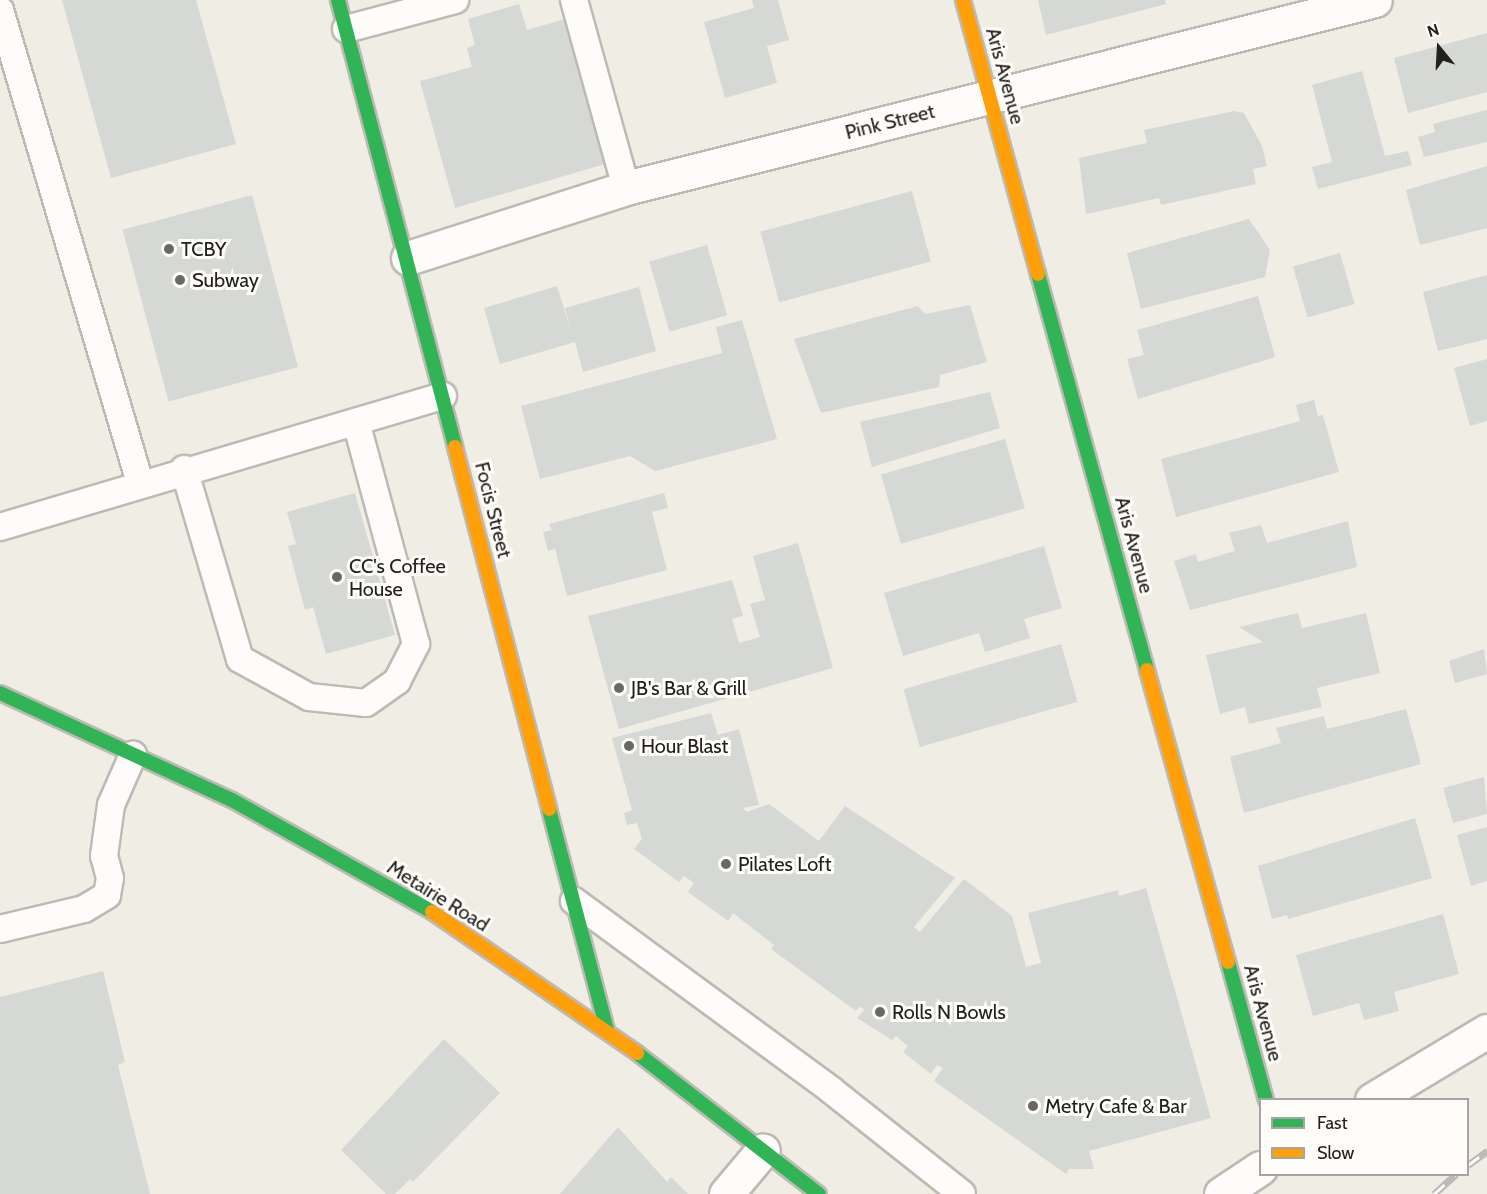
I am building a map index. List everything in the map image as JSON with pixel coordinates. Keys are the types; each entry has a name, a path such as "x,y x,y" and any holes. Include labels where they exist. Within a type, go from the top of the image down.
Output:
{"street":[{"name":"Focis Street","path":"338,0 408,258 608,1030"},
{"name":"Aris Avenue","path":"963,0 1265,1098"},
{"name":"Pink Street","path":"408,258 626,189 1375,0"},
{"name":"Metairie Road","path":"0,693 232,800 432,912 608,1030 819,1194"},
{"path":"1375,1098 1487,1031"},
{"path":"726,1194 763,1150"},
{"path":"1221,1194 1259,1169"}],"lane":[{"path":"346,29 455,0"},
{"path":"574,0 626,189"},
{"path":"0,10 140,482"},
{"path":"0,527 140,482 443,396"},
{"path":"184,469 240,659 309,698 366,704 397,681 416,644 356,422"},
{"path":"0,929 84,909 107,895 110,878 104,855 111,806 133,754"},
{"path":"574,902 831,1090 962,1194"}],"building":[{"path":"62,0 196,0 236,144 111,178"},
{"path":"752,0 778,0 789,40 767,46 777,83 725,98 704,22 754,8"},
{"path":"1038,0 1165,0 1166,4 1046,35"},
{"path":"519,4 527,30 565,19 605,164 455,208 420,81 472,67 467,48 475,45 468,19"},
{"path":"1487,33 1487,92 1408,113 1394,58"},
{"path":"1362,71 1385,156 1408,151 1412,165 1318,189 1312,167 1332,162 1312,85"},
{"path":"1487,110 1487,142 1424,157 1418,137 1435,132 1433,124"},
{"path":"1234,111 1244,113 1262,146 1267,166 1253,169 1256,184 1161,205 1159,198 1086,214 1079,158 1147,143 1144,130"},
{"path":"1487,166 1487,228 1420,245 1406,190"},
{"path":"912,191 931,262 779,302 760,232"},
{"path":"252,195 298,367 169,402 123,230"},
{"path":"1249,219 1270,250 1265,277 1141,309 1127,253"},
{"path":"707,245 727,315 669,332 649,262"},
{"path":"1340,253 1355,304 1308,317 1293,267"},
{"path":"1487,275 1487,339 1438,351 1423,292"},
{"path":"557,286 571,331 565,308 639,287 656,351 583,372 575,342 500,364 484,308"},
{"path":"1258,296 1275,357 1138,399 1127,359 1144,355 1137,330"},
{"path":"970,305 987,362 940,375 939,387 821,413 794,339 918,306 925,314"},
{"path":"742,320 777,439 655,471 630,456 540,479 521,406 722,353 716,327"},
{"path":"1487,359 1487,421 1470,426 1454,368"},
{"path":"990,392 1000,428 872,467 860,422"},
{"path":"1314,400 1318,416 1323,415 1339,472 1176,517 1161,459 1300,421 1296,405"},
{"path":"1005,439 1025,508 901,544 881,475"},
{"name":"CC's Coffee House","path":"355,493 395,635 326,654 313,607 305,610 288,546 296,544 287,512"},
{"path":"664,493 668,508 652,512 667,570 567,596 555,549 548,551 543,532 552,530 549,524"},
{"path":"1348,521 1357,567 1190,610 1174,561 1196,554 1198,562 1235,551 1229,533 1261,525 1267,543"},
{"path":"798,543 833,668 619,729 588,616 732,580 743,616 732,619 739,643 760,637 750,604 765,600 753,556"},
{"path":"1044,546 1062,608 1024,619 1030,638 985,652 979,633 903,656 884,593"},
{"path":"1298,613 1302,628 1366,613 1380,673 1317,688 1322,707 1249,724 1245,707 1220,714 1206,655 1263,642 1239,627"},
{"path":"1061,644 1078,702 920,747 903,689"},
{"path":"1484,649 1487,674 1455,683 1449,661"},
{"path":"1406,709 1421,764 1244,813 1230,757 1281,743 1276,728 1324,716 1327,729"},
{"path":"711,713 718,735 739,729 759,805 743,808 747,812 769,804 819,841 845,806 955,878 914,927 920,932 964,879 1012,916 1026,967 1041,963 1028,913 1118,890 1119,896 1146,888 1211,1118 1089,1151 1094,1169 1069,1169 1066,1174 934,1081 943,1068 937,1065 931,1074 903,1052 908,1046 896,1036 892,1040 857,1018 864,1010 860,1006 856,1011 771,949 774,945 733,913 728,921 688,892 694,883 684,876 679,882 634,849 642,839 637,823 627,825 624,813 632,810 612,738"},
{"path":"1484,777 1487,814 1453,823 1443,788"},
{"path":"1415,818 1432,878 1288,919 1287,915 1272,919 1258,866"},
{"path":"1487,827 1487,881 1471,886 1457,835"},
{"path":"1443,914 1459,974 1394,992 1399,1011 1364,1020 1359,1003 1313,1016 1296,955"},
{"path":"103,971 125,1062 118,1065 150,1194 0,1194 0,997"},
{"path":"444,1039 500,1093 413,1182 410,1179 395,1194 386,1194 341,1150"},
{"path":"618,1127 667,1182 671,1177 688,1194 560,1194"}],"railway":[{"path":"1469,1164 1487,1151"},
{"path":"1434,1194 1454,1176"}],"traffic: fast":[{"path":"338,0 455,447"},
{"path":"1038,274 1147,670"},
{"path":"0,693 232,800 432,912"},
{"path":"549,809 607,1030"},
{"path":"1228,962 1265,1098"},
{"path":"637,1053 819,1194"}],"traffic: slow":[{"path":"963,0 1038,274"},
{"path":"455,447 549,809"},
{"path":"1147,670 1228,962"},
{"path":"432,912 637,1053"}],"place":[{"name":"TCBY","path":"169,249"},
{"name":"Subway","path":"180,280"},
{"name":"CC's Coffee House","path":"337,577"},
{"name":"JB's Bar & Grill","path":"619,688"},
{"name":"Hour Blast","path":"629,746"},
{"name":"Pilates Loft","path":"726,864"},
{"name":"Rolls N Bowls","path":"880,1012"},
{"name":"Metry Cafe & Bar","path":"1033,1106"}]}
